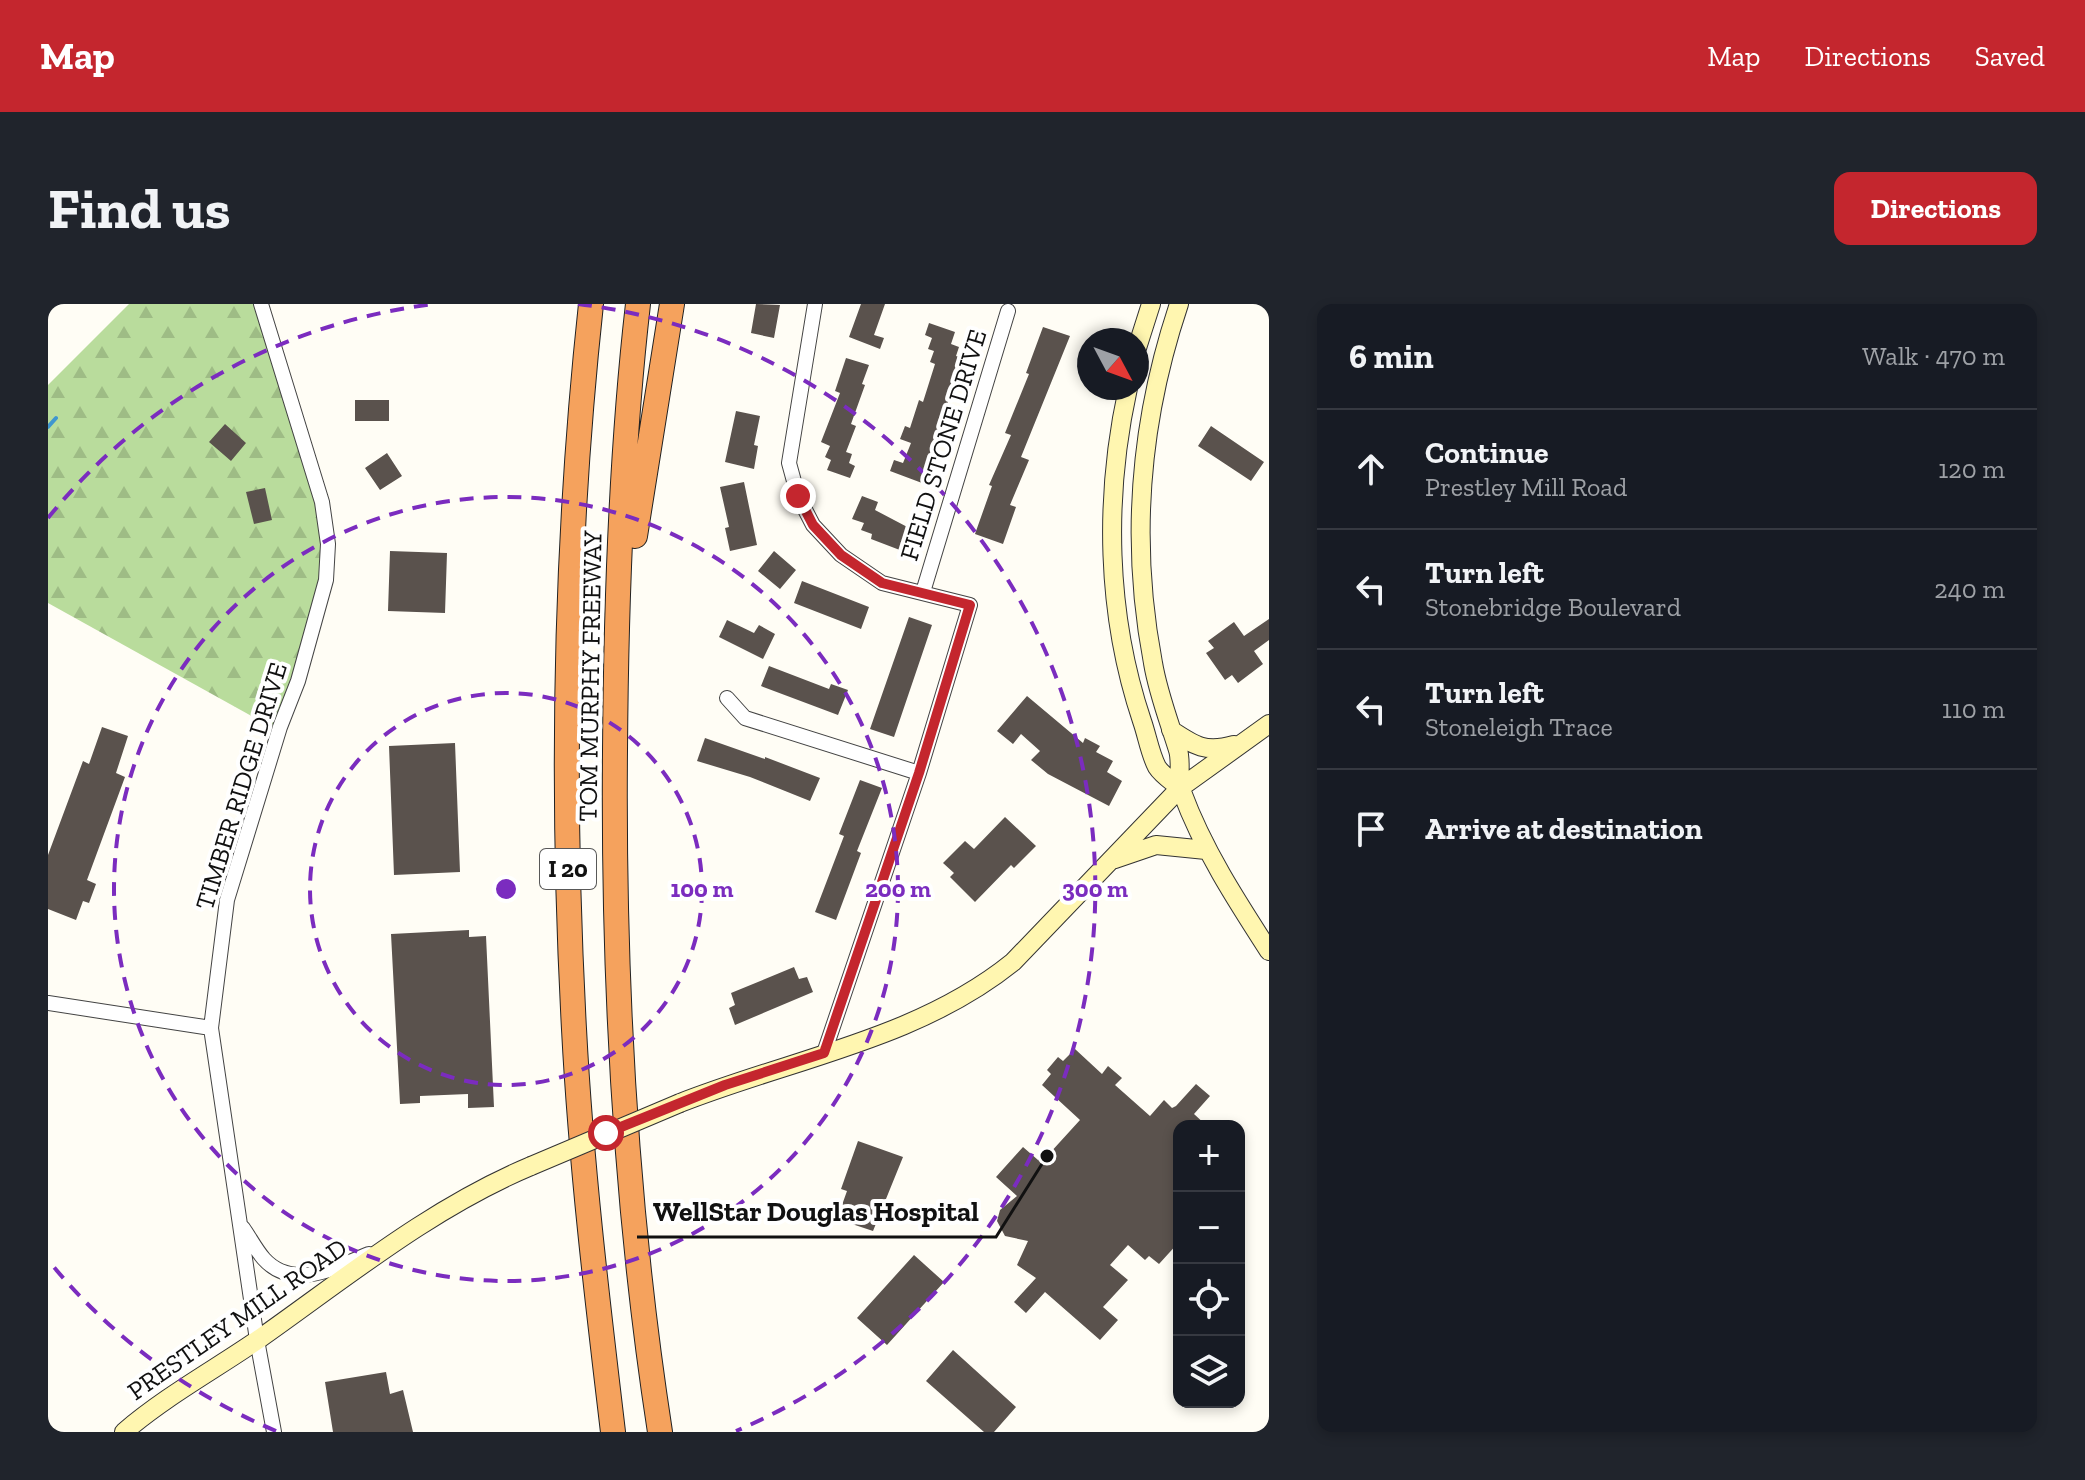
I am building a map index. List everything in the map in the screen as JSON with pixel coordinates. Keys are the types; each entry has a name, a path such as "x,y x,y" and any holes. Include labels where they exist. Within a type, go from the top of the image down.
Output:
{"highway":[{"name":"TOM MURPHY FREEWAY","path":"591,304 574,515 568,731 568,880 574,1030 584,1165 613,1432"},
{"name":"TOM MURPHY FREEWAY","path":"638,304 627,419 616,648 615,897 618,1009 636,1242 660,1432"},
{"path":"616,648 672,304"}],"street":[{"name":"TIMBER RIDGE DRIVE","path":"261,304 322,502 328,544 326,580 298,681 280,727 227,900 211,1028 257,1340 274,1432"},
{"path":"815,304 789,463 798,496 813,525 841,555 882,583 970,605 919,773 824,1053"},
{"path":"1143,328 1151,304"},
{"path":"1179,304 1162,356 1144,446 1139,529 1145,616 1153,663 1179,755 1180,788 1206,850 1269,951"},
{"name":"FIELD STONE DRIVE","path":"923,592 1008,311"},
{"path":"1126,400 1116,447 1113,484 1118,624 1138,708 1158,769 1180,788"},
{"path":"727,698 745,718 919,773"},
{"name":"PRESTLEY MILL ROAD","path":"124,1432 147,1412 257,1340 380,1250 481,1189 725,1085 916,1020 999,973 1180,788 1269,724"},
{"path":"1171,730 1200,748 1244,742"},
{"path":"1108,861 1156,845 1206,850"},
{"path":"48,1003 211,1028"},
{"name":"PRESTLEY MILL ROAD","path":"240,1224 265,1261 283,1273 316,1275 380,1250"}],"green space":[{"path":"129,304 261,304 322,502 326,580 273,728 48,603 48,385"}],"building":[{"path":"756,304 780,305 774,338 751,333"},
{"path":"861,304 885,304 874,335 884,338 880,349 849,337"},
{"path":"929,323 955,332 951,344 959,347 956,356 962,358 922,483 890,471 894,460 903,463 911,443 900,439 905,426 910,428 919,400 923,402 935,364 930,362 934,351 928,349 932,338 925,335"},
{"path":"1043,327 1070,336 1021,457 1029,460 1010,505 1016,507 1003,544 975,534 992,486 989,485 1011,435 1005,433 1029,374 1026,373"},
{"path":"846,358 869,365 851,424 856,426 846,452 852,454 849,463 855,466 850,478 827,470 831,460 825,457 830,446 821,442 840,393 835,391"},
{"path":"355,400 389,400 389,421 355,421"},
{"path":"736,411 760,416 754,445 758,446 754,469 725,462"},
{"path":"225,424 246,443 231,461 209,442"},
{"path":"1211,426 1264,462 1251,481 1198,446"},
{"path":"387,453 402,476 380,490 365,468"},
{"path":"744,482 757,545 730,551 725,528 729,527 720,487"},
{"path":"265,488 272,520 254,524 246,492"},
{"path":"862,496 878,502 875,510 913,530 905,552 871,539 872,534 861,530 864,523 852,519"},
{"path":"390,551 447,553 445,613 388,611"},
{"path":"774,551 796,570 780,589 758,571"},
{"path":"802,581 869,607 861,629 794,603"},
{"path":"909,617 932,625 894,737 870,729"},
{"path":"1269,619 1269,640 1254,651 1263,664 1238,683 1232,675 1225,680 1206,653 1214,648 1208,641 1234,622 1244,636"},
{"path":"727,620 754,633 759,625 775,634 763,659 719,637"},
{"path":"769,666 829,689 831,684 848,690 838,715 761,686"},
{"path":"1027,696 1083,743 1085,738 1100,746 1096,752 1113,761 1107,772 1122,781 1109,806 1048,774 1031,760 1040,751 1021,734 1013,744 997,731"},
{"path":"102,727 128,736 116,773 125,777 87,880 96,884 89,903 83,901 76,920 48,909 48,855 83,761 89,764"},
{"path":"705,738 820,778 810,801 750,777 697,761"},
{"path":"455,743 460,872 394,875 389,746"},
{"path":"860,780 882,788 857,851 861,853 836,920 815,912 844,836 839,834"},
{"path":"1005,817 1036,846 1014,868 1011,865 975,902 950,877 954,873 943,863 965,841 974,849"},
{"path":"469,930 469,937 486,936 494,1107 468,1108 468,1094 420,1096 420,1103 400,1104 391,934"},
{"path":"794,967 799,979 807,977 813,992 735,1025 729,1008 735,1005 731,993"},
{"path":"1075,1049 1102,1074 1108,1066 1122,1078 1115,1085 1150,1116 1164,1100 1172,1108 1176,1106 1196,1084 1210,1096 1194,1114 1200,1120 1173,1120 1173,1249 1159,1264 1149,1256 1145,1260 1128,1245 1110,1265 1128,1280 1103,1307 1118,1320 1100,1340 1045,1292 1026,1313 1014,1302 1036,1278 1017,1265 1028,1241 1005,1236 997,1221 1000,1210 1017,1196 996,1177 1023,1147 1038,1160 1046,1151 1049,1154 1080,1120 1042,1085 1051,1074 1047,1070 1058,1057 1063,1061"},
{"path":"858,1141 903,1157 873,1231 837,1219 847,1191 841,1189"},
{"path":"914,1255 944,1282 887,1345 857,1318"},
{"path":"953,1350 1016,1407 994,1432 984,1432 926,1381"},
{"path":"386,1372 390,1394 403,1390 413,1432 333,1432 325,1382"}],"waterway":[{"path":"48,427 56,418"}],"place":[{"name":"WellStar Douglas Hospital","path":"1047,1156"}],"route":[{"path":"606,1133 725,1085 824,1053 919,773 970,605 882,583 841,555 813,525 798,496"}]}
